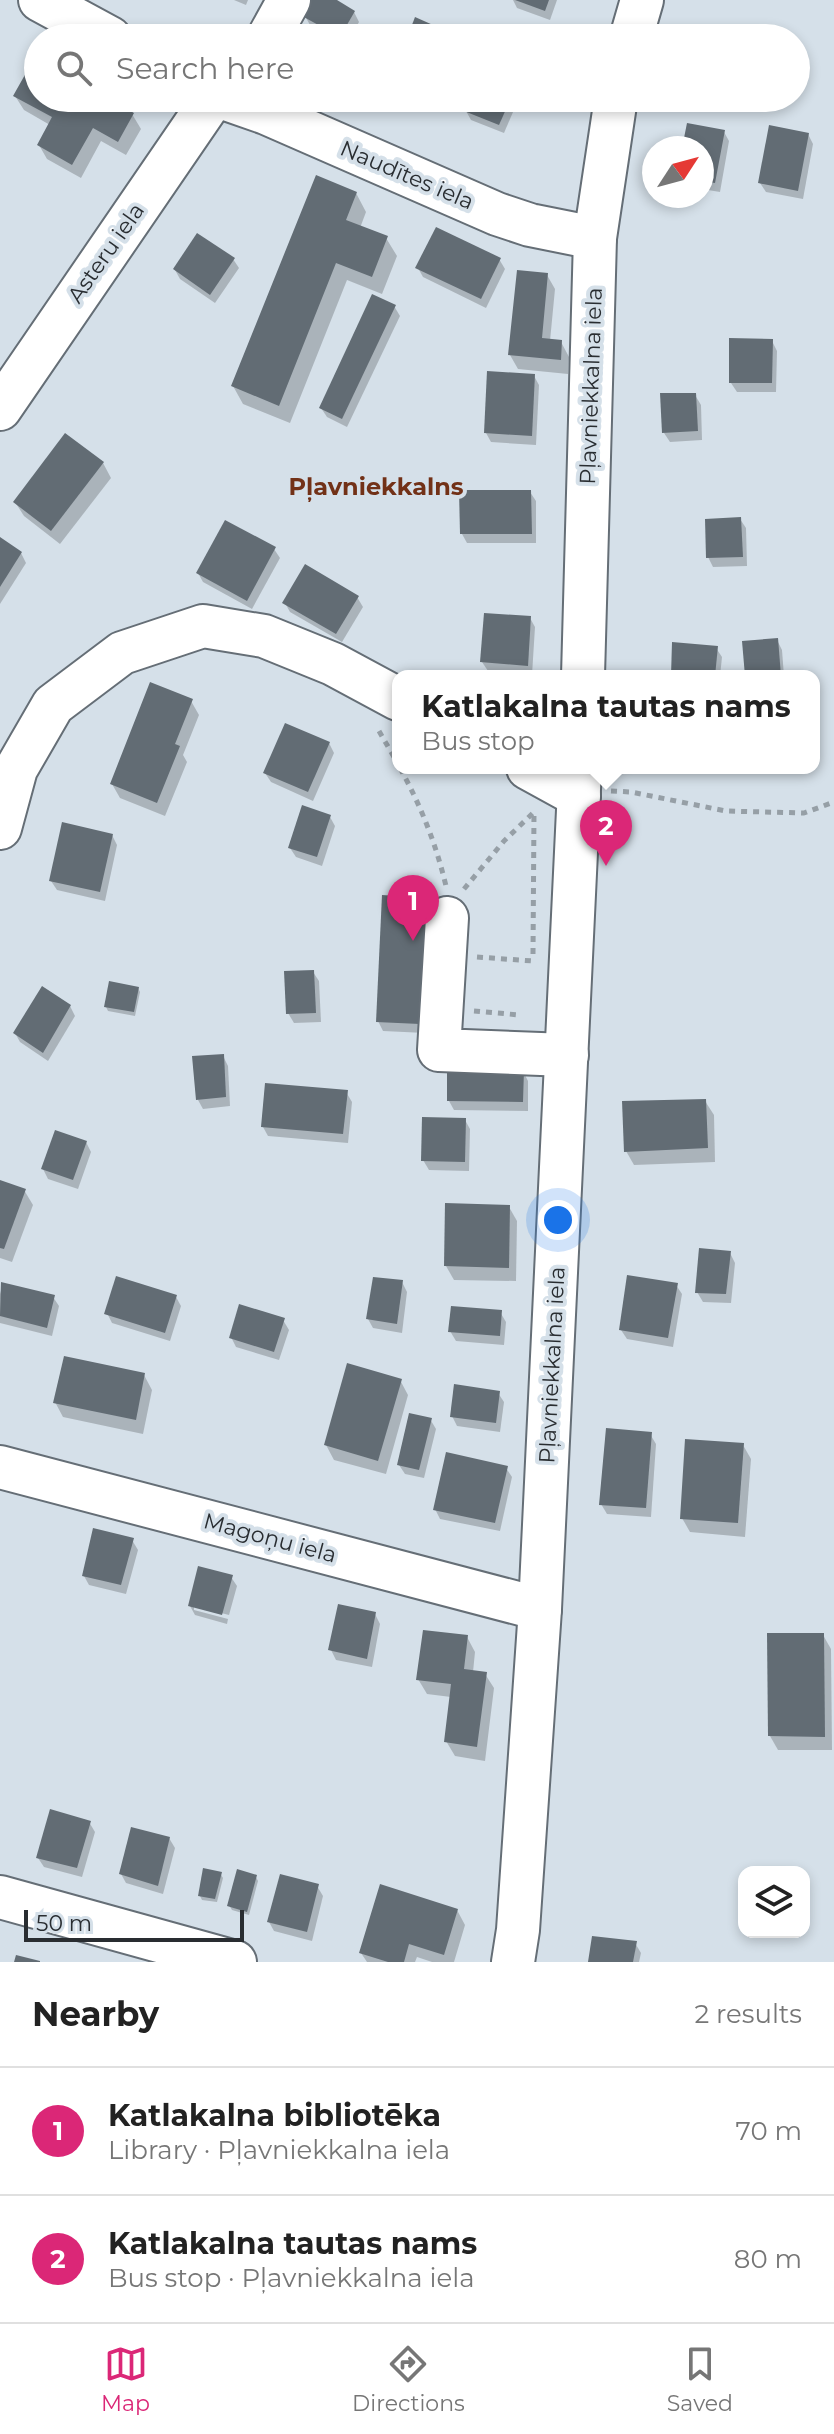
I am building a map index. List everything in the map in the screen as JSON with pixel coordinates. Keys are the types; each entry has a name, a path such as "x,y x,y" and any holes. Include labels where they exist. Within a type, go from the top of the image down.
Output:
{"street":[{"path":"40,0 84,24"},
{"path":"276,24 289,0"},
{"path":"635,24 642,0"},
{"name":"Asteru iela","path":"0,409 217,112"},
{"name":"Naudītes iela","path":"260,112 497,214 530,225 595,238"},
{"name":"Pļavniekkalna iela","path":"583,670 595,238 614,112"},
{"path":"0,828 16,769 53,705 122,653 203,626 264,636 333,664 392,696"},
{"path":"539,774 567,790"},
{"name":"Pļavniekkalna iela","path":"513,1962 540,1609 567,1055 567,790"},
{"path":"447,927 439,1050 567,1055"},
{"name":"Magoņu iela","path":"0,1467 540,1609"},
{"path":"0,1897 235,1962"}],"path":[{"path":"403,774 438,850 447,927"},
{"path":"447,927 533,961 567,790"},
{"path":"447,927 487,861 567,790 631,792 726,811 804,813 834,802"},
{"path":"441,1008 533,1016"}],"building":[{"path":"311,0 337,0 355,11 348,24 316,24 302,16"},
{"path":"515,0 549,0 545,11"},
{"path":"415,17 431,24 412,24"},
{"path":"24,76 24,102 13,96"},
{"path":"43,112 134,113 118,142 93,128 72,165 37,145 52,117"},
{"path":"466,112 505,112 499,125"},
{"path":"687,123 725,130 715,183 714,136 684,136"},
{"path":"769,125 809,133 798,191 758,183"},
{"path":"316,175 357,192 346,220 388,236 372,277 336,263 279,406 231,386"},
{"path":"436,227 501,258 481,299 415,268"},
{"path":"197,233 235,258 210,295 173,269"},
{"path":"517,270 548,273 542,338 562,340 561,360 508,355"},
{"path":"372,294 396,305 342,419 319,408"},
{"path":"729,338 773,339 772,383 729,383"},
{"path":"487,371 535,374 532,436 484,433"},
{"path":"660,393 696,393 698,431 662,433"},
{"path":"65,433 104,462 51,531 13,502"},
{"path":"459,490 531,490 532,534 460,534"},
{"path":"741,517 743,557 706,558 705,519"},
{"path":"225,520 276,547 247,601 196,573"},
{"path":"0,537 22,552 0,587"},
{"path":"305,564 359,596 336,634 282,603"},
{"path":"484,613 531,616 528,666 480,662"},
{"path":"778,638 781,670 744,670 742,641"},
{"path":"672,642 718,646 716,670 671,670"},
{"path":"150,682 193,699 175,744 180,746 157,803 110,784"},
{"path":"285,723 330,742 308,792 263,773"},
{"path":"302,805 331,815 317,857 288,848"},
{"path":"62,822 113,834 100,892 49,881"},
{"path":"382,895 427,898 420,1024 376,1022"},
{"path":"314,970 316,1013 286,1014 284,971"},
{"path":"109,981 139,987 134,1012 104,1007"},
{"path":"42,986 71,1005 43,1053 13,1033"},
{"path":"224,1054 226,1097 196,1100 192,1056"},
{"path":"447,1068 524,1069 523,1102 447,1101"},
{"path":"265,1083 348,1090 343,1134 261,1127"},
{"path":"706,1099 708,1148 624,1152 622,1101"},
{"path":"422,1117 466,1118 465,1162 421,1161"},
{"path":"55,1130 87,1141 73,1180 41,1169"},
{"path":"0,1180 26,1189 4,1249 0,1248"},
{"path":"445,1203 510,1205 509,1268 444,1266"},
{"path":"699,1248 731,1251 726,1294 695,1293"},
{"path":"627,1275 678,1283 668,1338 619,1330"},
{"path":"116,1276 177,1295 165,1333 104,1314"},
{"path":"373,1277 403,1280 397,1324 366,1319"},
{"path":"1,1282 55,1295 47,1328 0,1316"},
{"path":"239,1304 285,1318 274,1352 229,1338"},
{"path":"451,1306 502,1310 500,1336 448,1332"},
{"path":"64,1356 145,1373 136,1420 53,1403"},
{"path":"347,1363 402,1379 378,1461 324,1445"},
{"path":"454,1384 500,1391 496,1423 450,1417"},
{"path":"409,1413 432,1418 419,1470 397,1465"},
{"path":"606,1428 652,1432 646,1508 599,1505"},
{"path":"685,1439 744,1443 738,1523 680,1519"},
{"path":"446,1452 508,1466 495,1523 433,1510"},
{"path":"93,1528 134,1538 121,1585 82,1576"},
{"path":"198,1566 233,1575 222,1615 188,1606"},
{"path":"338,1604 376,1612 367,1659 328,1650"},
{"path":"423,1630 468,1635 464,1669 487,1672 477,1747 444,1742 451,1684 416,1680"},
{"path":"767,1633 824,1633 825,1737 768,1736"},
{"path":"50,1809 91,1821 77,1868 36,1858"},
{"path":"131,1827 170,1837 158,1886 119,1874"},
{"path":"203,1868 222,1872 215,1899 198,1896"},
{"path":"237,1869 257,1875 247,1912 227,1906"},
{"path":"280,1874 319,1884 307,1932 267,1922"},
{"path":"380,1884 458,1909 444,1955 409,1944 404,1962 388,1962 359,1953"},
{"path":"592,1936 637,1941 633,1962 588,1962"},
{"path":"16,1955 40,1961 40,1962 14,1962"}],"place":[{"name":"Katlakalna tautas nams","path":"606,866"},
{"name":"Katlakalna bibliotēka","path":"413,941"}],"district":[{"name":"Pļavniekkalns","path":"376,486"}]}
